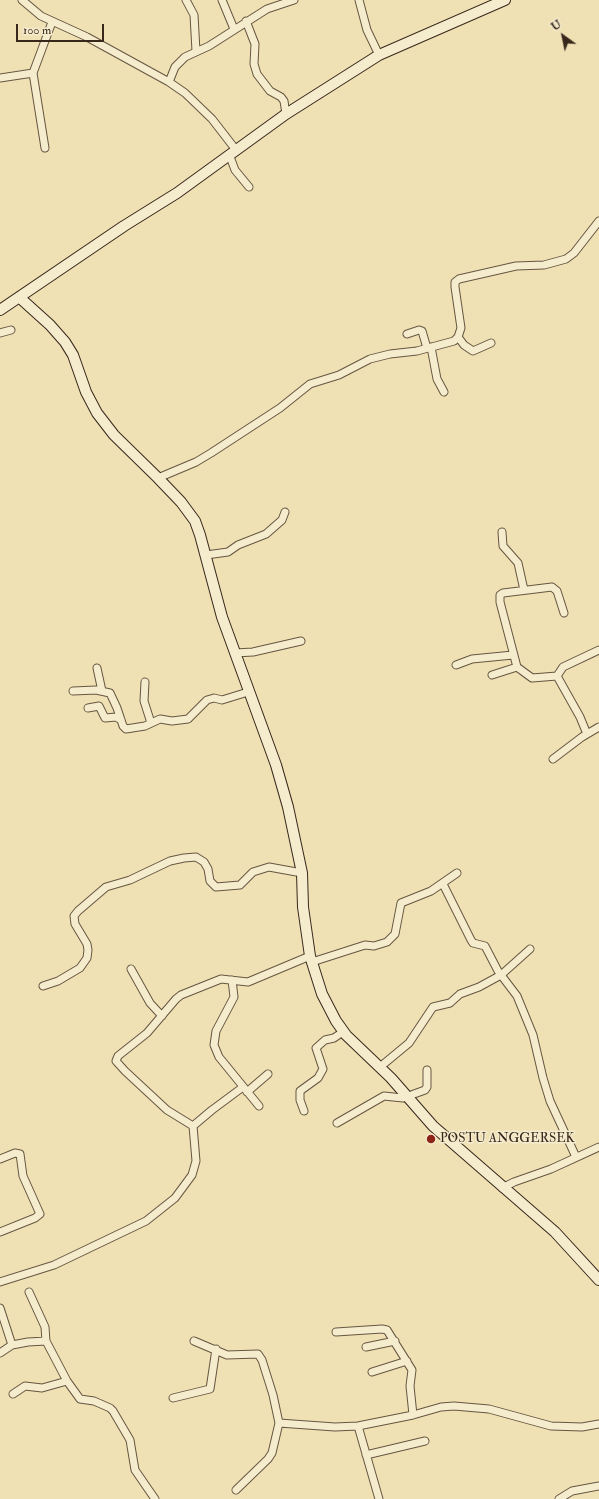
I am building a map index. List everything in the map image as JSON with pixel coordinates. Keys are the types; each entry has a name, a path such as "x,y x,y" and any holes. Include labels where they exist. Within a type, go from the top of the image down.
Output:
{"street":[{"path":"22,0 41,16 87,37 169,82 185,93 212,119 232,152 235,170 249,187"},
{"path":"186,0 194,15 196,51"},
{"path":"222,0 234,29"},
{"path":"169,82 179,62 196,51 209,46 246,21 275,5 294,0"},
{"path":"359,0 367,30 379,55"},
{"path":"0,310 177,193 286,114 379,55 505,0"},
{"path":"246,21 255,44 254,64 256,74 270,91 281,97 284,101 286,114"},
{"path":"45,148 33,73 52,22"},
{"path":"0,78 33,73"},
{"path":"158,478 196,462 211,453 280,408 310,384 339,375 370,359 429,348 454,341 458,337 461,328 455,286 459,279 516,266 544,265 566,259 574,253 599,221"},
{"path":"19,297 50,324 65,342 73,356 86,392 97,413 114,435 181,502 194,521 206,555 222,616 248,692 276,766 302,873 303,907 311,959 322,994 336,1021 408,1096 433,1126 502,1188 555,1232 599,1280"},
{"path":"0,333 11,330"},
{"path":"407,334 419,330 422,331 429,348 437,378 444,392"},
{"path":"458,337 464,345 473,351 491,343"},
{"path":"206,555 228,552 238,545 266,534 282,520 285,512"},
{"path":"502,532 503,546 518,563 524,590"},
{"path":"557,676 532,678 517,666 500,602 500,596 503,593 552,587 557,591 564,614"},
{"path":"235,653 253,652 301,641"},
{"path":"557,676 563,667 599,650"},
{"path":"456,665 472,659 513,655"},
{"path":"492,675 517,666"},
{"path":"96,668 102,691"},
{"path":"557,676 580,717 587,734"},
{"path":"145,682 144,701 151,724"},
{"path":"73,691 102,691 110,693 113,696 123,726 126,729 151,724 160,719 172,721 188,719 207,700 227,699 248,692"},
{"path":"88,708 98,706 105,718 116,717 121,720"},
{"path":"553,759 599,727"},
{"path":"43,986 58,981 80,968 87,958 88,950 75,924 74,916 97,894 111,885 130,880 170,861 196,857 204,862 208,869 210,881 216,887 240,885 253,872 269,867 302,873"},
{"path":"193,1126 167,1110 116,1061 118,1056 147,1033 181,995 221,979 248,982 311,959 365,945 374,946 387,942 395,934 401,904 431,891 457,873"},
{"path":"443,884 471,940 473,943 485,946 501,975 517,996 533,1034 550,1102 576,1157"},
{"path":"380,1067 409,1043 433,1007 450,1003 460,994 479,987 501,975 530,949"},
{"path":"131,969 150,1003 162,1016"},
{"path":"232,980 234,997 216,1031 213,1041 216,1052 259,1106"},
{"path":"304,1111 300,1100 300,1091 318,1078 323,1070 316,1048 325,1040 334,1038 344,1031"},
{"path":"337,1123 384,1096 403,1098 426,1089 427,1070"},
{"path":"193,1126 212,1110 268,1074"},
{"path":"0,1282 54,1266 155,1216 175,1198 192,1176 196,1161 193,1126"},
{"path":"502,1188 599,1147"},
{"path":"0,1159 15,1152 20,1154 23,1176 40,1214 35,1218 0,1232"},
{"path":"29,1292 46,1328 46,1341 67,1380 80,1398 94,1401 110,1408 113,1411 130,1440 135,1470 155,1499"},
{"path":"0,1308 12,1345"},
{"path":"336,1332 385,1329 407,1360 412,1370 410,1386 413,1415"},
{"path":"0,1353 12,1345 46,1341"},
{"path":"194,1341 216,1349 227,1355 254,1353 259,1355 273,1395 279,1423 272,1453 268,1459 236,1490"},
{"path":"366,1347 394,1341"},
{"path":"173,1398 210,1389 216,1349"},
{"path":"372,1372 407,1360"},
{"path":"13,1394 25,1386 42,1388 67,1380"},
{"path":"279,1423 335,1427 358,1426 413,1415 441,1407 454,1406 488,1409 551,1426 582,1427 599,1424"},
{"path":"358,1426 379,1499"},
{"path":"366,1455 425,1441"},
{"path":"559,1499 572,1491 599,1486"}],"place":[{"name":"POSTU ANGGERSEK","path":"431,1139"}]}
